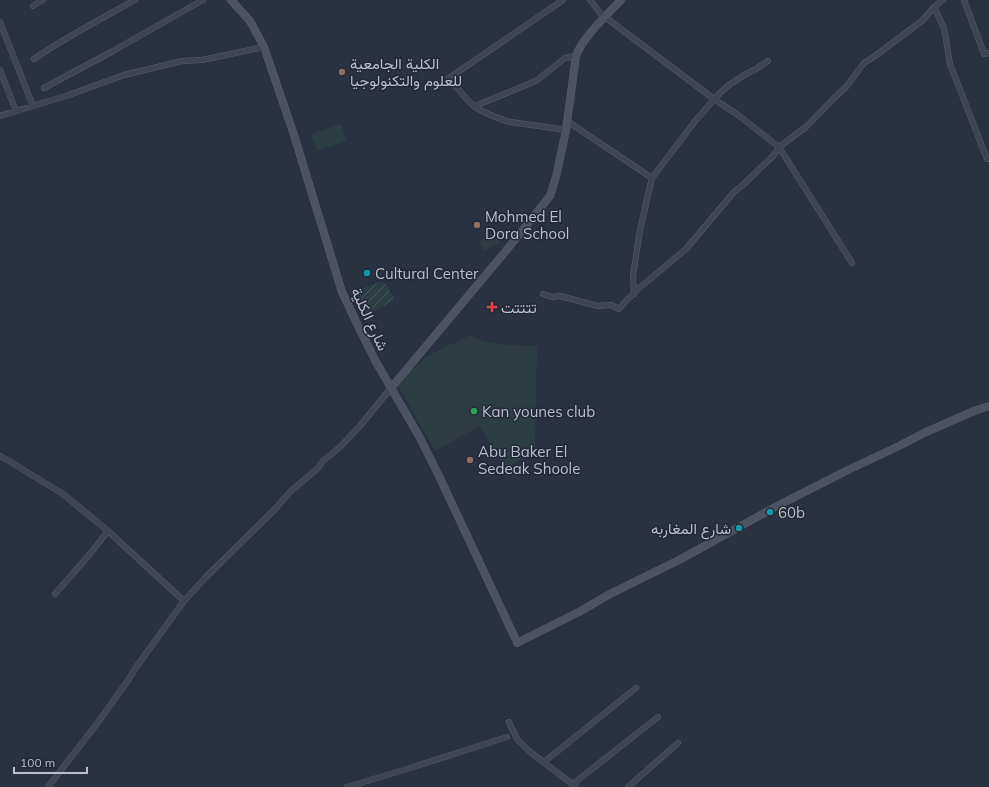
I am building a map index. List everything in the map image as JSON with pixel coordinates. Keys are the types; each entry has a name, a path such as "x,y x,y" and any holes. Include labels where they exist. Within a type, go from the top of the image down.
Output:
{"street":[{"path":"33,6 43,0"},
{"path":"34,59 73,34 135,0"},
{"path":"44,88 113,52 203,0"},
{"name":"شارع الكلية","path":"231,0 250,21 264,48 294,135 342,292 362,335 439,476 516,640 579,612 610,594 681,559 779,505 848,470 952,420 989,406"},
{"path":"563,0 449,78 475,106 504,120 566,130"},
{"path":"590,0 604,18 738,115 779,148 852,263"},
{"path":"48,787 129,679 136,666 184,601 292,491 340,447 359,427 550,196 556,177 566,130 566,121 576,56 581,46 621,0"},
{"path":"544,294 552,297 560,296 598,306 612,305 619,309 665,266 686,249 734,192 769,160 779,148 806,127 846,87 864,63 923,20 934,7 943,0"},
{"path":"964,0 984,54 989,53"},
{"path":"934,7 944,28 950,64 987,159 989,159"},
{"path":"0,22 33,106"},
{"path":"0,116 66,96 124,74 182,61 202,60 264,48"},
{"path":"475,106 536,81 565,58 576,56"},
{"path":"634,294 632,276 640,230 652,178 714,99 729,85 768,61"},
{"path":"0,70 16,111"},
{"path":"566,121 652,178"},
{"path":"0,456 63,494 108,531 184,601"},
{"path":"55,594 108,531"},
{"path":"544,762 636,688"},
{"path":"509,722 517,739 529,751 575,786 658,717"},
{"path":"347,787 507,737"},
{"path":"628,787 678,743"}],"shaded area":[{"path":"341,124 347,141 317,151 311,134"},
{"path":"494,233 500,242 484,251 479,242"},
{"path":"381,282 386,284 394,299 393,301 367,315 357,290"},
{"name":"Kan younes club","path":"470,335 486,342 537,346 535,447 506,470 480,426 435,451 397,385 401,375 423,362 421,360 451,343 452,345"}],"place":[{"name":"الكلية الجامعية للعلوم والتكنولوجيا","path":"342,72"},
{"name":"Mohmed El Dora School","path":"477,225"},
{"name":"Cultural Center","path":"367,273"},
{"name":"تتتتت","path":"492,307"},
{"name":"Kan younes club","path":"474,411"},
{"name":"Abu Baker El Sedeak Shoole","path":"470,460"},
{"name":"60b","path":"770,512"},
{"name":"شارع المغاربه","path":"739,528"}]}
